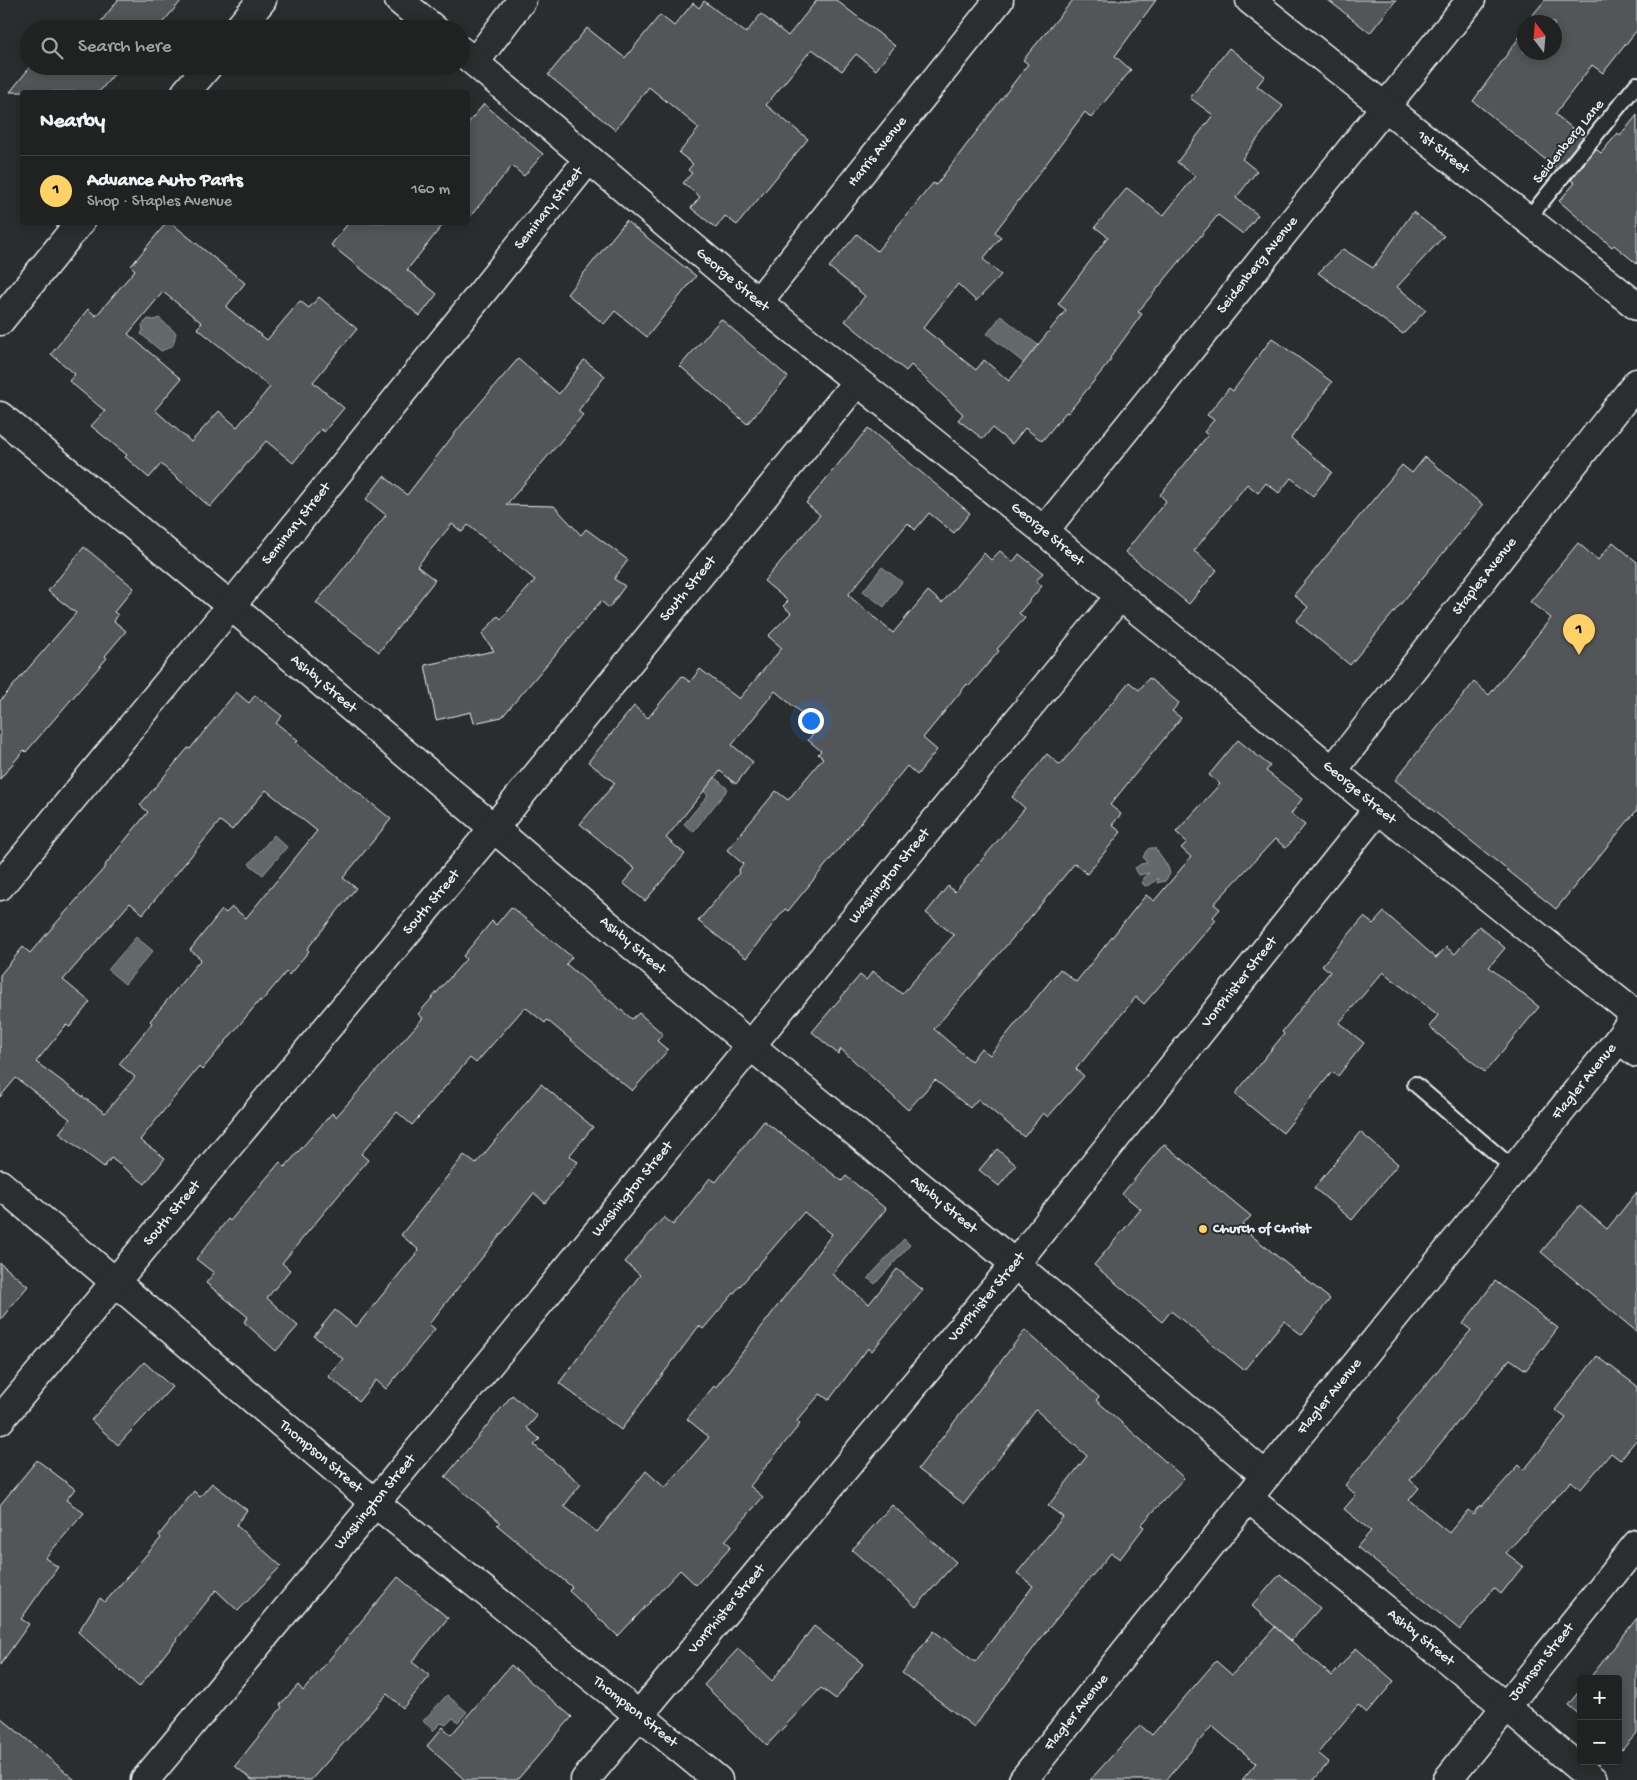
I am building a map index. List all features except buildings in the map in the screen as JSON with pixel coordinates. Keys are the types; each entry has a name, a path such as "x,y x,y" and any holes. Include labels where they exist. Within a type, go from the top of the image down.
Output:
{"street":[{"path":"245,20 262,0"},
{"path":"399,0 423,20"},
{"path":"470,54 522,0"},
{"name":"Harris Avenue","path":"758,302 999,0"},
{"name":"1st Street","path":"1250,0 1637,306"},
{"name":"Seidenberg Avenue","path":"1044,531 1471,0"},
{"name":"George Street","path":"470,58 588,160 639,200 758,302 1044,531 1378,809 1636,1014"},
{"path":"188,90 200,75"},
{"name":"Seminary Street","path":"0,886 231,606 588,160"},
{"path":"0,321 78,225"},
{"name":"South Street","path":"0,1420 493,829 857,382"},
{"name":"Staples Avenue","path":"1333,770 1637,383"},
{"name":"Ashby Street","path":"0,416 231,606 751,1046 1015,1264 1266,1476"},
{"name":"Washington Street","path":"145,1780 376,1503 1120,596"},
{"name":"VonPhister Street","path":"585,1780 1015,1264 1378,809"},
{"name":"Flagler Avenue","path":"1023,1780 1514,1169 1628,1046 1636,1014"},
{"name":"Thompson Street","path":"0,1184 376,1503 718,1780"},
{"name":"Ashby Street","path":"1248,1498 1593,1780"},
{"name":"Johnson Street","path":"1448,1780 1637,1544"}],"lane":[{"name":"Seidenberg Lane","path":"1527,220 1637,84"},
{"path":"1415,1084 1514,1169"}],"shaded area":[{"path":"1001,316 1038,345 1024,363 987,334"},
{"path":"159,318 176,333 173,345 161,351 141,334 143,330 142,325 148,319 154,320"},
{"path":"882,567 902,582 884,607 863,591"},
{"path":"713,776 728,789 693,832 684,824 708,795 697,785"},
{"path":"274,835 287,847 263,875 249,864"},
{"path":"1155,848 1162,857 1170,874 1165,881 1157,883 1158,878 1150,885 1145,886 1142,883 1143,878 1149,873 1139,875 1135,868 1147,863 1143,857 1148,849"},
{"path":"136,937 153,951 125,984 108,970"},
{"path":"904,1239 910,1245 875,1284 868,1278"},
{"path":"447,1695 467,1712 458,1722 453,1718 446,1725 441,1723 433,1731 423,1721"}],"place":[{"name":"Advance Auto Parts","path":"1579,655"},
{"name":"Church of Christ","path":"1203,1229"}]}
